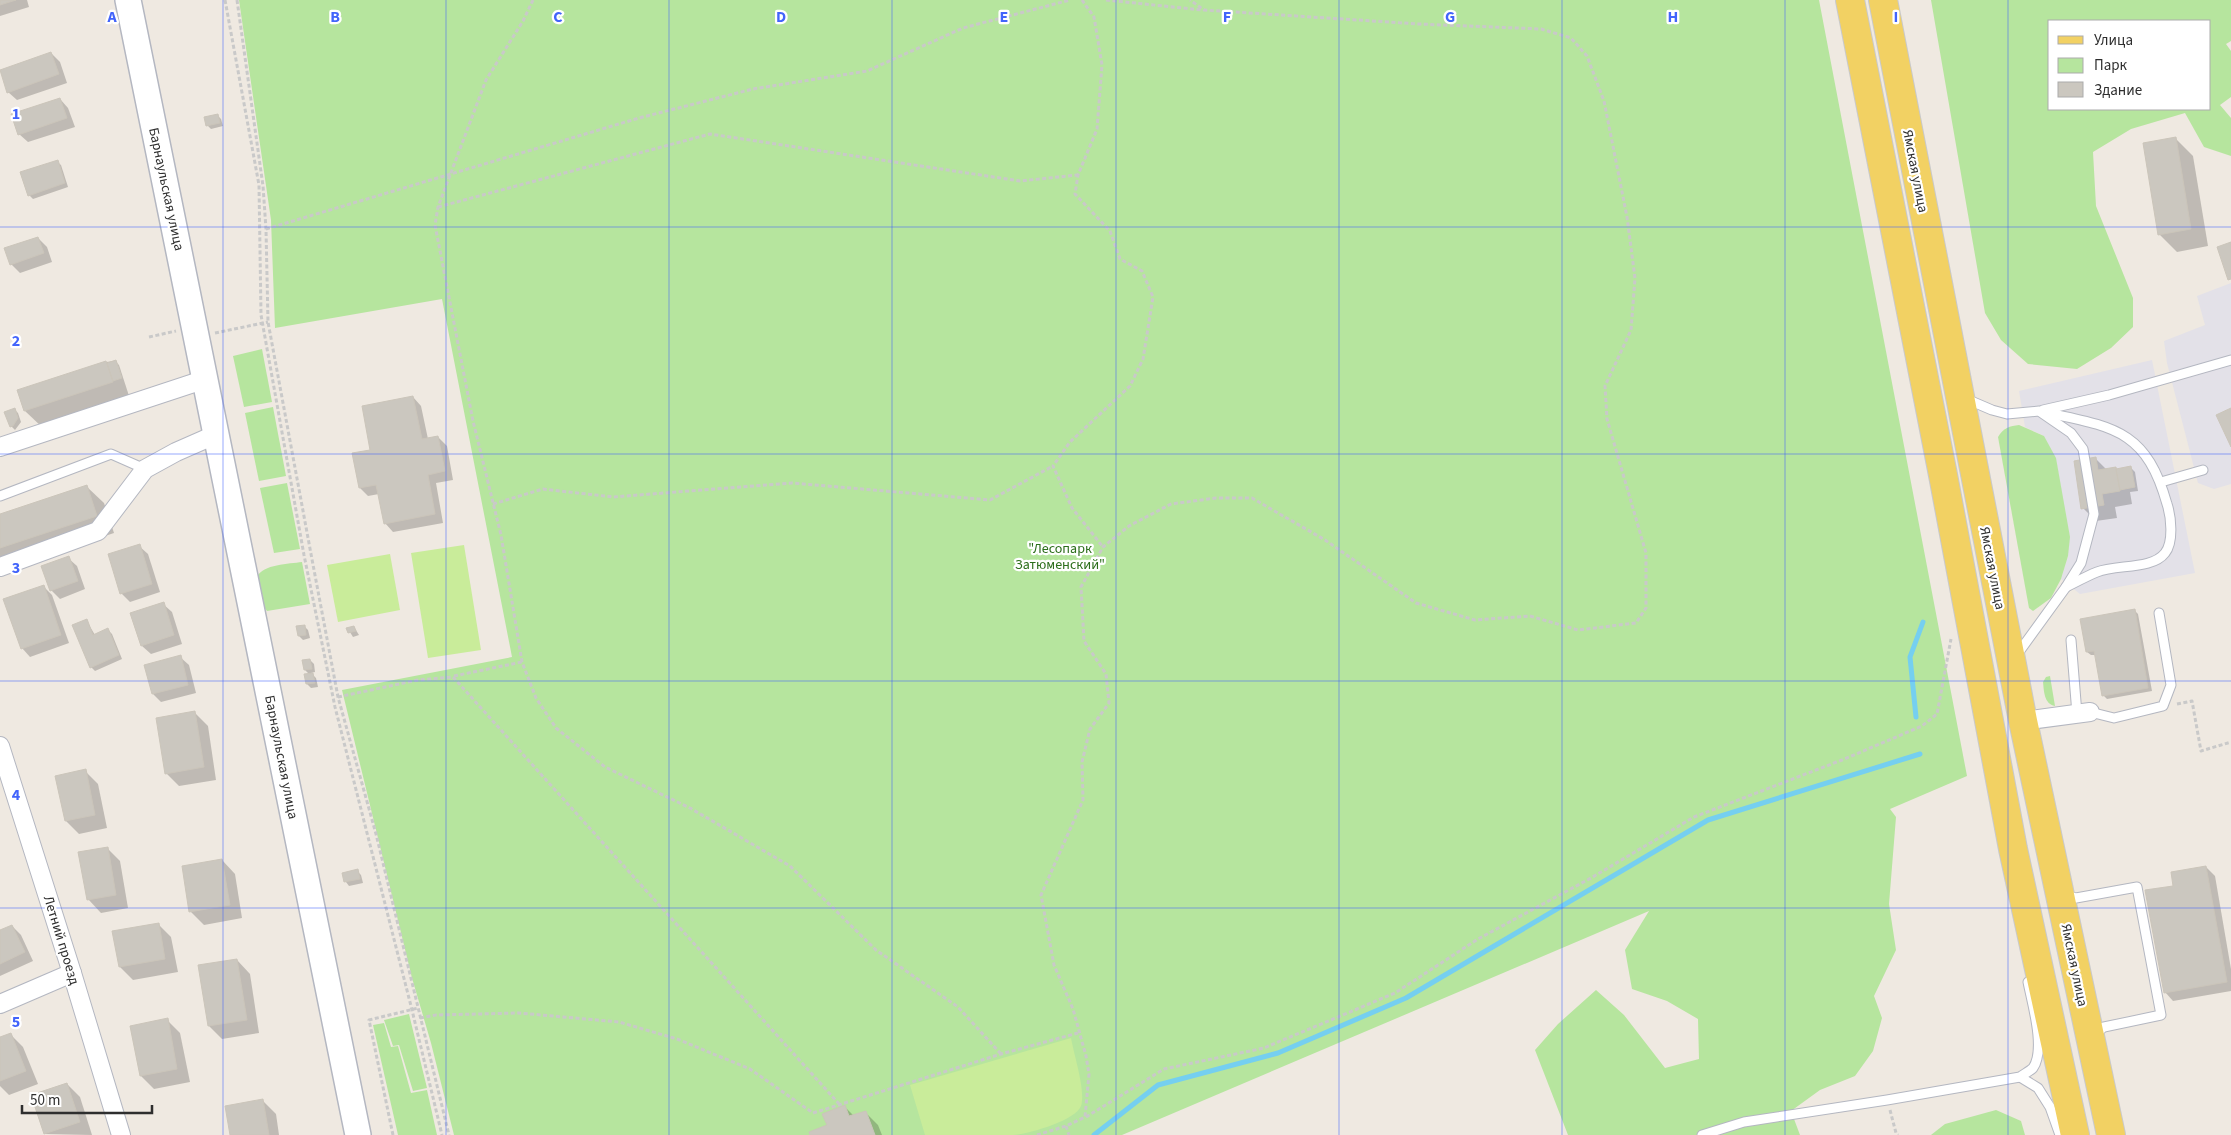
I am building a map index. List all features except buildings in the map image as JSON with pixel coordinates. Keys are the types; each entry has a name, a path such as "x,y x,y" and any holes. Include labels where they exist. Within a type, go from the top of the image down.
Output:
{"main road":[{"path":"1850,0 2013,849 2075,1135"},
{"name":"Ямская улица","path":"1883,0 2023,722 2111,1135"}],"street":[{"name":"Барнаульская улица","path":"128,0 358,1135"},
{"path":"0,447 206,378"},
{"path":"0,567 98,531 145,469 176,452 217,434"},
{"path":"2023,722 2084,713"},
{"name":"Летний проезд","path":"0,746 121,1135"},
{"path":"0,1004 72,973"}],"lane":[{"path":"1959,396 1992,410 2007,414 2039,411 2109,395 2231,360"},
{"path":"2039,411 2100,424 2125,435 2148,457 2161,482 2169,511 2170,540 2166,552 2154,561 2098,571 2066,587"},
{"path":"2011,662 2066,587 2081,563 2094,514 2083,449 2071,433 2039,411"},
{"path":"0,496 111,454 145,469"},
{"path":"2161,482 2203,470"},
{"path":"2071,640 2084,713 2114,718 2163,706 2171,685 2159,613"},
{"path":"2012,889 2013,849"},
{"path":"2060,894 2076,898 2137,887 2161,1015 2104,1028 2090,1036"},
{"path":"1702,1135 1744,1122 2020,1077 2033,1068 2038,1054 2038,1036 2027,977"},
{"path":"2020,1077 2038,1088 2050,1107 2060,1135"}],"path":[{"path":"225,0 259,186 261,315 304,555 335,707 442,1135"},
{"path":"236,0 263,186 268,322 338,697 376,834 449,1135"},
{"path":"533,0 523,21 486,80 438,207 436,224 474,421 501,534 522,662 536,698 556,728 605,768 690,808 790,866 876,950 958,1006 1001,1054"},
{"path":"266,229 638,118 753,89 867,71 964,28 1070,0"},
{"path":"493,504 543,489 613,497 792,483 990,500 1053,466 1070,442 1130,386 1143,359 1153,297 1142,271 1120,259 1110,231 1075,194 1078,175 1097,130 1102,65 1094,17 1082,0"},
{"path":"1085,1117 1089,1074 1073,1009 1054,966 1041,895 1083,800 1082,762 1090,730 1109,703 1106,674 1084,641 1081,587 1103,547 1129,526 1171,504 1216,498 1252,498 1325,540 1416,602 1475,620 1530,616 1578,630 1636,623 1646,608 1646,553 1606,419 1605,386 1631,330 1635,278 1627,217 1604,101 1587,56 1571,38 1541,29 1419,24 1204,10 1106,0"},
{"path":"1190,0 1204,10"},
{"path":"438,207 710,134 1020,181 1078,175"},
{"path":"1053,466 1072,508 1103,547"},
{"path":"1037,1135 1066,1126 1085,1117 1164,1069 1264,1048 1396,994 1478,939 1591,878 1694,817 1842,760 1922,726 1936,714 1951,637"},
{"path":"338,697 418,680 453,676 522,662"},
{"path":"453,676 840,1105"},
{"path":"2163,706 2192,701 2201,751 2231,742"},
{"path":"393,1135 369,1020 418,1008"},
{"path":"420,1018 436,1015 519,1013 619,1022 677,1038 750,1069 813,1113 1001,1054 1078,1033"},
{"path":"1887,1100 1896,1134 1898,1135"},
{"path":"1066,1126 1069,1135"}],"shaded area":[{"path":"2231,283 2231,484 2214,489 2198,483 2167,363 2164,341 2205,325 2197,296"},
{"path":"2152,360 2195,573 2080,594 2061,579 2068,556 2044,436 2025,427 2019,391"}],"green space":[{"name":"\"Лесопарк Затюменский\"","path":"239,0 1819,0 1967,776 1890,809 1896,817 1889,904 1896,950 1874,996 1882,1018 1873,1051 1855,1076 1820,1090 1791,1111 1800,1135 1568,1135 1535,1050 1558,1024 1596,990 1624,1015 1665,1068 1699,1059 1698,1019 1667,1001 1632,989 1625,950 1649,911 1122,1135 454,1135 431,1043 412,978 342,690 512,657 442,299 275,328 271,220"},
{"path":"1931,0 2231,0 2231,41 2226,44 2231,51 2231,97 2220,105 2231,118 2231,156 2204,147 2185,113 2131,129 2093,152 2096,206 2133,298 2133,327 2111,348 2077,369 2028,364 2001,340 1985,313"},
{"path":"262,349 272,402 244,407 233,356"},
{"path":"273,407 286,476 259,481 245,413"},
{"path":"2019,425 2044,436 2056,458 2070,537 2068,556 2061,579 2051,598 2033,611 2029,608 1998,437 2007,428"},
{"path":"287,483 300,549 274,553 260,488"},
{"path":"464,545 481,650 428,658 411,553"},
{"path":"390,554 400,610 338,622 327,565"},
{"path":"302,562 310,604 267,611 264,607 257,577 270,567"},
{"path":"2050,676 2055,706 2049,703 2044,693 2043,682 2046,677"},
{"path":"409,1014 427,1088 413,1091 399,1045 393,1046 384,1020"},
{"path":"384,1023 391,1047 398,1046 411,1093 427,1090 437,1135 398,1135 373,1025"},
{"path":"1071,1038 1081,1082 1082,1099 1081,1106 1077,1112 1070,1117 1050,1126 1013,1135 925,1135 910,1085"},
{"path":"1996,1110 2021,1121 2025,1135 1931,1135 1945,1124"}],"waterway":[{"path":"1916,717 1910,657 1923,622"},
{"path":"1094,1135 1158,1085 1278,1053 1406,998 1708,820 1920,754"}]}
